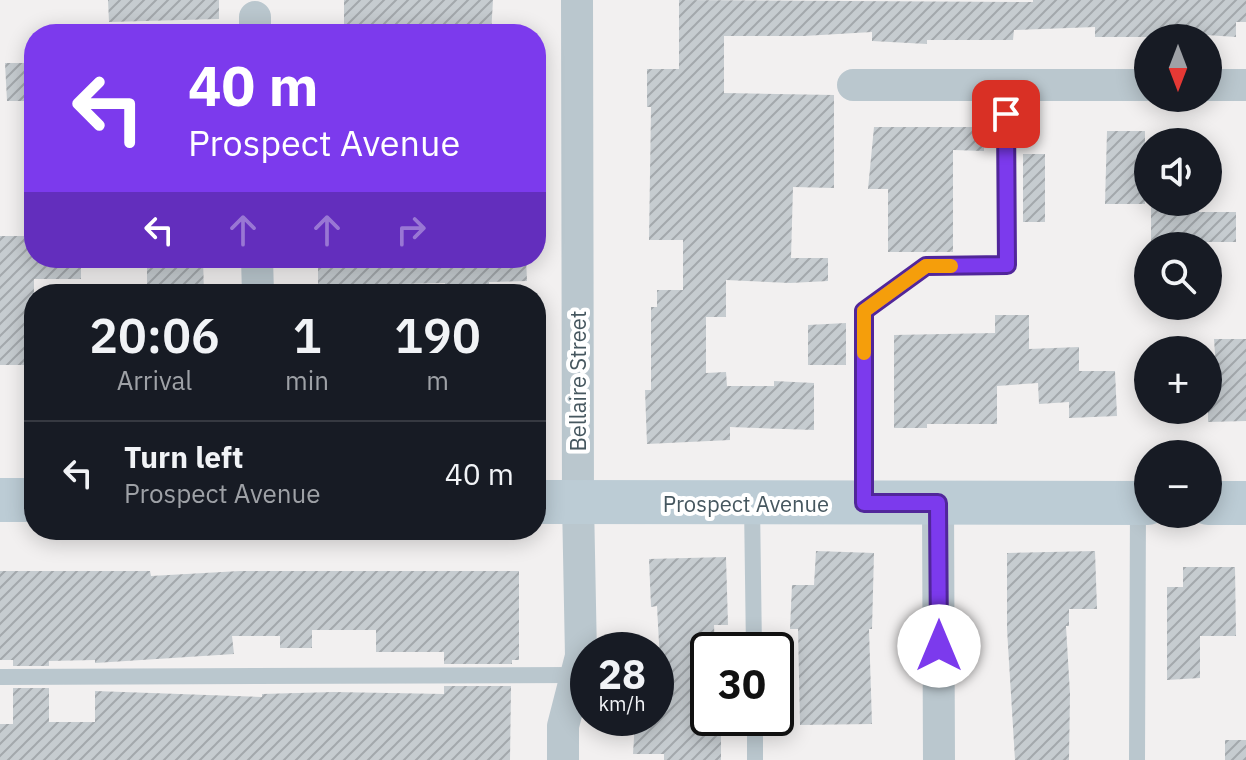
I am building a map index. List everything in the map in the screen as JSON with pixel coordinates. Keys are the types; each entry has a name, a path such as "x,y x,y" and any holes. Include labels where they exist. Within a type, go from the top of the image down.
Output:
{"street":[{"name":"Bellaire Street","path":"577,0 557,502 577,632"},
{"path":"853,85 1134,85"},
{"path":"1222,85 1246,85"},
{"path":"0,500 24,500"},
{"name":"Prospect Avenue","path":"557,502 1134,503"},
{"path":"938,503 939,760"},
{"name":"Bellaire Street","path":"563,760 563,726 570,699"}],"lane":[{"path":"864,503 864,311 926,266 1007,265 1006,84"},
{"path":"752,503 754,632"},
{"path":"1137,760 1142,528"},
{"path":"0,677 570,675"},
{"path":"755,736 755,760"}],"building":[{"path":"108,0 219,0 219,19 109,22"},
{"path":"344,0 493,0 492,24 344,24"},
{"path":"679,0 1246,0 1246,22 1236,22 1236,37 1222,36 1222,24 1134,24 1134,37 1095,37 1095,27 1014,30 1013,40 927,40 927,44 872,41 872,32 724,36 724,93 834,95 834,188 793,187 791,258 828,258 828,281 726,280 726,317 706,317 706,373 726,372 727,386 774,386 774,381 814,383 814,430 730,427 730,440 647,444 645,390 651,390 651,307 657,307 657,290 683,290 683,240 649,240 651,107 647,107 647,69 679,69"},
{"path":"5,63 24,63 24,101 7,101"},
{"path":"874,127 984,127 984,151 953,150 953,252 888,252 888,189 868,189"},
{"path":"1107,131 1134,131 1134,204 1105,204"},
{"path":"1023,154 1045,154 1045,222 1023,222"},
{"path":"1222,212 1236,212 1236,242 1222,242 1222,232 1151,232 1151,216 1222,216"},
{"path":"0,236 24,236 24,268 81,268 81,279 34,279 34,284 24,284 24,365 0,365"},
{"path":"147,268 203,268 204,284 147,284"},
{"path":"318,268 526,268 527,281 489,284 318,284"},
{"path":"995,315 1029,315 1029,349 1079,347 1079,371 1115,371 1117,416 1069,418 1069,402 1039,404 1038,383 997,386 997,424 927,424 927,428 894,428 894,335 995,333"},
{"path":"846,323 846,365 808,365 808,325"},
{"path":"1222,339 1246,339 1246,421 1222,422"},
{"path":"816,551 874,553 872,629 869,629 872,724 800,725 798,629 790,629 792,585 814,585"},
{"path":"1095,551 1097,609 1069,609 1069,626 1066,626 1070,694 1069,760 1015,760 1007,629 1007,553"},
{"path":"726,557 728,625 714,625 714,632 690,632 690,736 721,736 721,760 664,760 664,754 633,754 634,736 674,736 674,632 658,632 657,606 651,607 649,559"},
{"path":"1183,567 1235,567 1236,636 1200,636 1200,678 1167,680 1167,587 1183,587"},
{"path":"0,571 150,571 151,576 240,571 519,571 519,660 512,660 512,664 444,664 444,652 376,652 376,630 312,630 312,648 280,648 280,636 232,636 234,654 95,663 95,660 49,661 49,666 13,666 13,660 0,660"},
{"path":"444,686 511,686 510,760 0,760 0,724 13,724 13,688 49,688 49,722 95,722 95,691 262,697 262,694 334,692 444,694"},
{"path":"1225,740 1246,740 1246,760 1225,760"}],"slow traffic":[{"path":"864,353 864,311 926,266 951,266"}],"route":[{"path":"939,646 938,503 864,503 864,311 926,266 1007,265 1006,114"}]}
